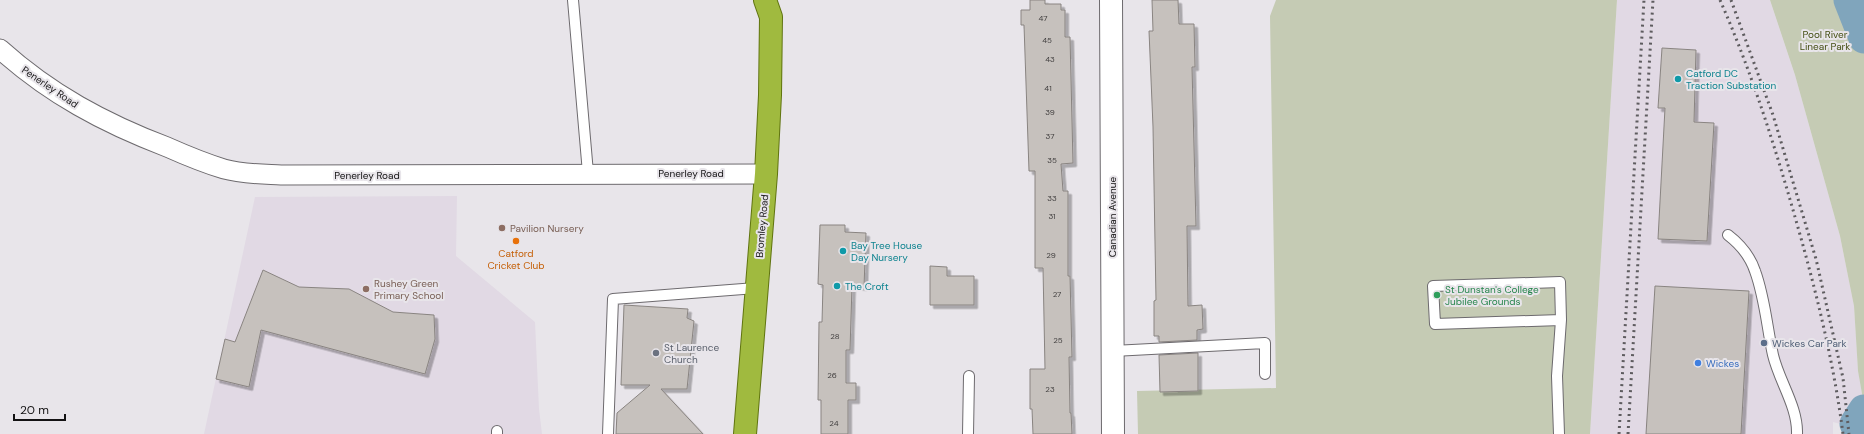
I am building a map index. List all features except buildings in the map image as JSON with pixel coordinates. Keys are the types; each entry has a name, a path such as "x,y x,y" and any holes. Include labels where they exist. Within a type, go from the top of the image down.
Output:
{"highway":[{"name":"Bromley Road","path":"745,434 766,174 770,95 771,6"}],"street":[{"name":"Canadian Avenue","path":"1111,0 1114,434"},
{"name":"Penerley Road","path":"0,49 20,67 55,92 90,114 126,132 225,169 254,174 450,176 588,173 766,174"}],"lane":[{"path":"573,0 588,173"},
{"path":"1728,235 1741,245 1755,271 1773,356 1795,418 1797,434"},
{"path":"1559,434 1557,376 1561,320 1560,282 1433,286 1435,324 1561,320"},
{"path":"608,434 613,299 756,288"},
{"path":"1113,351 1265,343 1265,374"},
{"path":"968,434 969,376"}],"shaded area":[{"path":"1617,0 1770,0 1795,75 1840,236 1854,306 1858,370 1864,405 1864,430 1833,422 1833,434 1590,434"},
{"name":"Rushey Green Primary School","path":"457,196 456,256 535,322 539,409 542,434 204,434 255,197"}],"green space":[{"name":"St Dunstan's College Jubilee Grounds","path":"1276,0 1617,0 1590,434 1138,434 1137,391 1276,388 1270,16"},
{"name":"Pool River Linear Park","path":"1770,0 1864,0 1864,405 1858,371 1854,306 1840,236 1795,75"}],"waterway":[{"path":"1849,0 1864,38"},
{"path":"1855,424 1864,410"}],"railway":[{"path":"1619,434 1644,0"},
{"path":"1628,434 1653,0"},
{"path":"1720,0 1741,50 1759,100 1776,151 1799,232 1828,347 1843,434"},
{"path":"1731,0 1773,115 1816,259 1843,378 1849,434"}],"place":[{"name":"Catford DC Traction Substation","path":"1678,79"},
{"name":"Pavilion Nursery","path":"502,228"},
{"name":"Catford Cricket Club","path":"516,241"},
{"name":"Bay Tree House Day Nursery","path":"843,251"},
{"name":"The Croft","path":"837,286"},
{"name":"Rushey Green Primary School","path":"366,289"},
{"name":"St Dunstan's College Jubilee Grounds","path":"1437,295"},
{"name":"Wickes Car Park","path":"1764,343"},
{"name":"St Laurence Church","path":"656,353"},
{"name":"Wickes","path":"1698,363"}]}
